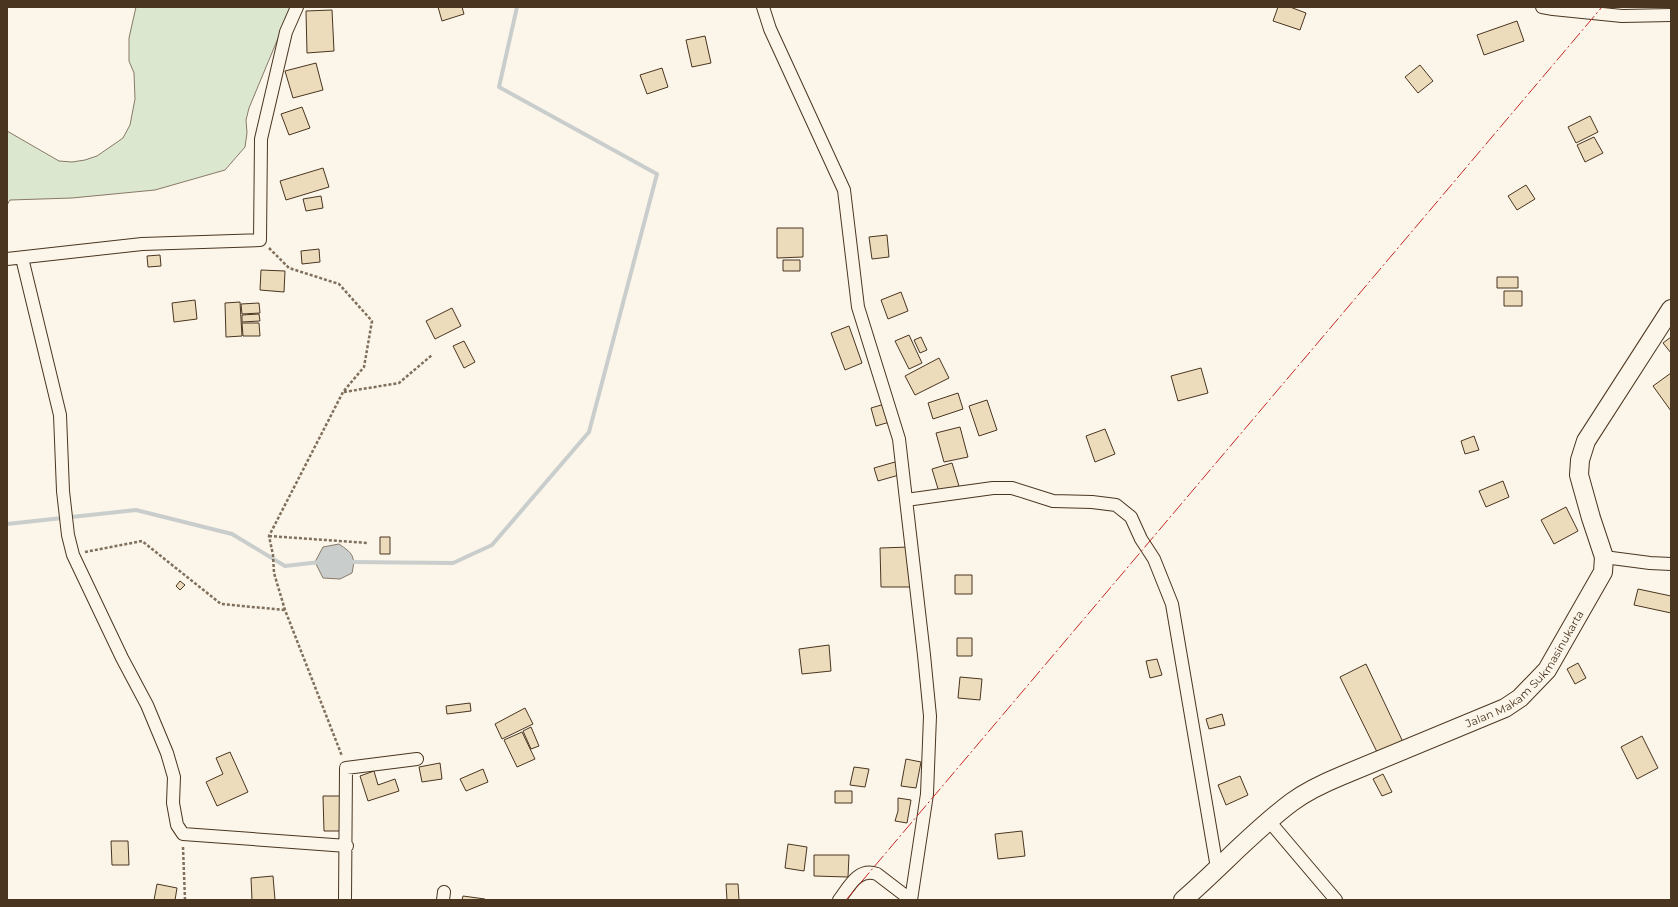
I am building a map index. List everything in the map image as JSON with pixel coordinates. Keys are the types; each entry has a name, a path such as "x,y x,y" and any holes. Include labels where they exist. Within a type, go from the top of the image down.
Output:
{"street":[{"path":"7,259 142,244 260,240 261,139 286,32 297,7"},
{"path":"763,7 770,28 844,190 858,307 899,439 930,716 927,794 911,900 877,874 872,872 865,872 857,876 839,900"},
{"path":"1542,7 1553,10 1622,16 1671,15"},
{"path":"22,258 60,416 63,491 68,535 73,555 122,658 147,705 167,753 174,777 173,803 177,825 183,834 347,846"},
{"path":"1671,309 1586,441 1580,460 1579,475 1604,557 1650,564 1671,564"},
{"path":"906,500 993,488 1012,488 1053,501 1092,502 1116,505 1132,517 1141,538 1154,559 1172,604 1217,868"},
{"name":"Jalan Makam Sukmasinukarta","path":"1183,900 1269,821 1293,801 1318,786 1505,708 1520,698 1547,670 1562,645 1602,572 1604,557"},
{"path":"345,900 347,846 346,768 417,758"},
{"path":"1269,821 1336,900"}],"path":[{"path":"260,240 289,268 339,284 372,321 364,366 343,392 269,536 274,555 274,572 285,610 346,768"},
{"path":"343,392 399,383 432,355"},
{"path":"269,536 368,543"},
{"path":"73,555 142,541 222,604 285,610"},
{"path":"183,834 185,900"}],"green space":[{"path":"136,7 291,7 249,108 246,120 247,133 245,147 225,170 155,190 72,198 10,200 7,205 7,131 59,161 72,162 97,156 123,138 130,125 135,99 134,73 129,61 129,38"}],"shaded area":[{"path":"339,544 352,556 352,573 340,579 323,578 315,562 323,547"}],"building":[{"path":"438,7 462,7 464,14 442,21"},
{"path":"1278,7 1290,7 1306,13 1300,30 1273,21"},
{"path":"332,10 334,51 307,53 306,11"},
{"path":"1517,21 1524,41 1484,55 1477,35"},
{"path":"705,36 711,63 692,67 686,40"},
{"path":"316,63 323,90 293,98 285,71"},
{"path":"1420,65 1433,81 1418,93 1405,77"},
{"path":"662,68 668,87 647,94 640,75"},
{"path":"302,107 310,128 289,135 281,114"},
{"path":"1590,116 1598,132 1576,143 1568,127"},
{"path":"1594,137 1603,153 1585,162 1577,145"},
{"path":"323,168 329,187 286,200 280,181"},
{"path":"1526,185 1535,199 1517,210 1508,196"},
{"path":"321,196 323,208 306,211 303,199"},
{"path":"777,228 803,228 803,257 777,258"},
{"path":"887,235 889,257 872,259 869,237"},
{"path":"319,249 320,262 302,264 301,251"},
{"path":"160,255 161,266 148,267 147,256"},
{"path":"783,260 800,260 800,271 783,271"},
{"path":"261,270 285,271 284,292 260,290"},
{"path":"1497,277 1518,277 1518,288 1497,288"},
{"path":"1504,291 1522,291 1522,306 1504,306"},
{"path":"901,292 908,311 888,319 881,300"},
{"path":"195,300 197,319 174,322 172,303"},
{"path":"240,302 242,336 226,337 225,303"},
{"path":"259,303 260,313 242,314 241,304"},
{"path":"452,308 461,326 435,339 426,321"},
{"path":"259,314 260,321 242,322 242,315"},
{"path":"242,323 259,323 260,336 243,336"},
{"path":"849,326 862,363 845,370 831,333"},
{"path":"909,335 922,363 909,369 895,341"},
{"path":"921,337 927,350 920,353 914,340"},
{"path":"1671,337 1671,353 1663,343"},
{"path":"464,341 475,362 464,368 453,346"},
{"path":"939,358 949,378 915,395 905,376"},
{"path":"1201,368 1208,393 1178,401 1171,376"},
{"path":"1671,373 1671,411 1653,386"},
{"path":"958,393 963,409 933,419 928,403"},
{"path":"987,400 997,430 979,436 969,406"},
{"path":"888,403 893,421 876,426 871,408"},
{"path":"960,427 968,457 944,462 936,433"},
{"path":"1105,429 1115,454 1095,462 1086,436"},
{"path":"1474,436 1479,450 1465,454 1461,441"},
{"path":"895,462 899,475 878,481 874,468"},
{"path":"952,463 959,486 939,492 932,469"},
{"path":"1503,481 1509,497 1486,507 1479,491"},
{"path":"1566,507 1578,531 1554,544 1541,520"},
{"path":"380,537 390,537 390,554 380,554"},
{"path":"910,547 911,587 881,587 880,548"},
{"path":"955,575 972,575 972,594 955,594"},
{"path":"180,581 185,585 180,590 176,586"},
{"path":"1638,589 1671,596 1671,613 1634,605"},
{"path":"957,638 972,638 972,656 957,656"},
{"path":"829,645 831,671 802,674 799,649"},
{"path":"1157,659 1162,675 1150,678 1146,661"},
{"path":"1578,663 1586,678 1575,684 1567,669"},
{"path":"1366,664 1403,742 1378,754 1340,677"},
{"path":"960,677 982,679 980,700 958,698"},
{"path":"470,703 471,711 447,714 446,706"},
{"path":"525,708 533,724 502,739 495,724"},
{"path":"1222,714 1225,725 1209,729 1206,719"},
{"path":"531,727 539,746 531,749 523,731"},
{"path":"522,732 535,759 517,767 504,740"},
{"path":"1642,736 1658,768 1637,779 1621,747"},
{"path":"230,752 248,792 217,806 206,782 223,774 216,758"},
{"path":"906,759 921,762 916,788 901,786"},
{"path":"440,763 442,779 422,782 419,767"},
{"path":"854,767 869,769 865,787 850,785"},
{"path":"483,769 488,782 466,791 460,779"},
{"path":"374,771 378,785 395,779 399,791 368,801 360,776"},
{"path":"1383,774 1392,792 1382,796 1373,779"},
{"path":"1240,776 1248,795 1226,805 1218,785"},
{"path":"835,791 852,791 852,803 835,803"},
{"path":"323,796 340,796 341,831 324,831"},
{"path":"898,798 911,800 907,823 895,821 898,811"},
{"path":"1022,831 1025,856 998,859 995,834"},
{"path":"111,841 128,841 129,865 112,865"},
{"path":"788,844 807,847 804,871 785,868"},
{"path":"814,855 849,855 848,877 814,876"},
{"path":"273,876 275,900 252,900 251,878"},
{"path":"157,884 177,888 175,900 154,900"},
{"path":"726,884 738,884 739,900 727,900"},
{"path":"463,896 485,899 462,900"}],"waterway":[{"path":"350,562 453,563 492,545 589,432 657,174 499,87 517,7"},
{"path":"7,524 136,510 232,534 285,566 320,562"}],"power":[{"path":"846,900 1602,7"}]}
